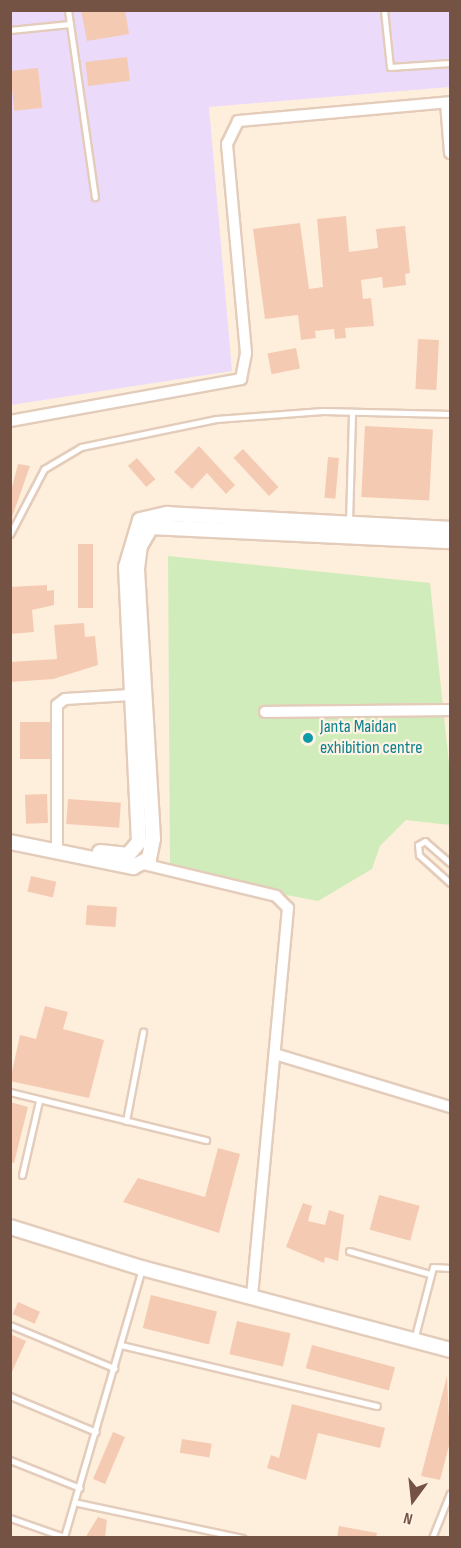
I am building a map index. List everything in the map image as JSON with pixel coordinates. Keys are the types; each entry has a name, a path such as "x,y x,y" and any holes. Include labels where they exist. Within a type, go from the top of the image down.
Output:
{"street":[{"path":"10,421 242,379 246,353 227,144 238,121 448,102 450,153"},
{"path":"10,833 57,845 128,855 140,842 130,695 126,567 140,520 167,514 450,528"},
{"path":"143,864 153,839 138,605 138,558 146,532 176,525 450,541"},
{"path":"57,845 57,705 65,699 130,695"},
{"path":"265,712 450,710"},
{"path":"10,842 117,864 143,864 285,902 290,918 252,1297"},
{"path":"278,1055 450,1107"},
{"path":"10,1227 142,1269 450,1350"}],"lane":[{"path":"68,10 95,197"},
{"path":"384,10 390,68 450,63"},
{"path":"10,30 70,24"},
{"path":"350,522 352,412"},
{"path":"10,534 44,469 81,447 216,419 352,412 450,414"},
{"path":"450,863 425,841 418,845 419,855 450,883"},
{"path":"126,1121 143,1032"},
{"path":"10,1092 39,1101 206,1140"},
{"path":"22,1175 39,1101"},
{"path":"349,1251 430,1274"},
{"path":"414,1341 430,1274 437,1264 450,1268"},
{"path":"10,1518 64,1538 78,1503 80,1488 142,1269"},
{"path":"10,1325 114,1368"},
{"path":"122,1345 377,1406"},
{"path":"10,1395 96,1432"},
{"path":"10,1460 80,1488"},
{"path":"432,1538 450,1493"},
{"path":"78,1503 242,1538"}],"shaded area":[{"path":"11,11 450,11 450,87 209,107 232,371 11,405"}],"green space":[{"name":"Janta Maidan exhibition centre","path":"168,556 430,583 450,773 450,825 406,820 380,846 372,869 318,901 170,873"}],"building":[{"path":"81,10 125,10 129,34 87,41"},
{"path":"127,57 130,81 88,86 85,62"},
{"path":"38,68 42,108 14,111 10,71"},
{"path":"346,216 349,252 378,248 376,229 405,226 410,273 405,274 406,285 383,288 382,277 361,280 363,299 371,298 374,326 345,328 346,338 335,339 334,329 315,331 316,338 301,340 298,315 265,319 253,229 300,223 309,289 323,287 317,219"},
{"path":"418,339 439,340 436,390 415,389"},
{"path":"296,348 300,369 272,374 268,354"},
{"path":"365,426 433,430 429,500 361,497"},
{"path":"199,446 235,485 226,494 207,473 192,489 174,472"},
{"path":"243,449 278,487 269,496 233,458"},
{"path":"328,457 339,458 335,499 324,498"},
{"path":"137,458 155,479 146,487 128,466"},
{"path":"18,464 30,466 10,523 10,495"},
{"path":"78,544 93,544 93,608 78,608"},
{"path":"47,585 47,591 54,590 54,605 32,610 34,632 10,634 10,587"},
{"path":"84,623 85,637 95,636 98,665 53,679 10,682 10,662 57,659 54,625"},
{"path":"20,722 50,722 50,759 20,759"},
{"path":"47,794 48,823 26,824 25,795"},
{"path":"68,799 121,803 119,828 66,824"},
{"path":"31,876 56,882 53,897 27,892"},
{"path":"87,905 117,907 116,927 86,925"},
{"path":"45,1006 68,1012 63,1029 104,1040 89,1098 10,1081 20,1035 36,1039"},
{"path":"10,1102 28,1107 14,1163 10,1162"},
{"path":"218,1148 240,1154 219,1233 123,1202 138,1178 205,1197"},
{"path":"379,1195 420,1206 410,1241 370,1230"},
{"path":"303,1203 312,1206 308,1221 325,1225 329,1210 344,1215 338,1261 325,1257 324,1263 286,1247"},
{"path":"151,1295 217,1311 209,1344 143,1328"},
{"path":"18,1302 40,1312 35,1324 13,1314"},
{"path":"237,1321 291,1333 283,1367 229,1354"},
{"path":"10,1334 26,1341 10,1376"},
{"path":"312,1345 395,1367 389,1390 306,1368"},
{"path":"447,1376 450,1442 440,1480 421,1476"},
{"path":"292,1404 385,1428 380,1448 318,1433 306,1480 267,1468 271,1455 279,1458"},
{"path":"113,1432 125,1437 105,1484 93,1479"},
{"path":"182,1439 212,1444 209,1458 180,1453"},
{"path":"98,1517 107,1520 105,1538 85,1538"},
{"path":"339,1526 377,1533 376,1538 337,1538"}],"place":[{"name":"Janta Maidan exhibition centre","path":"308,738"}]}
